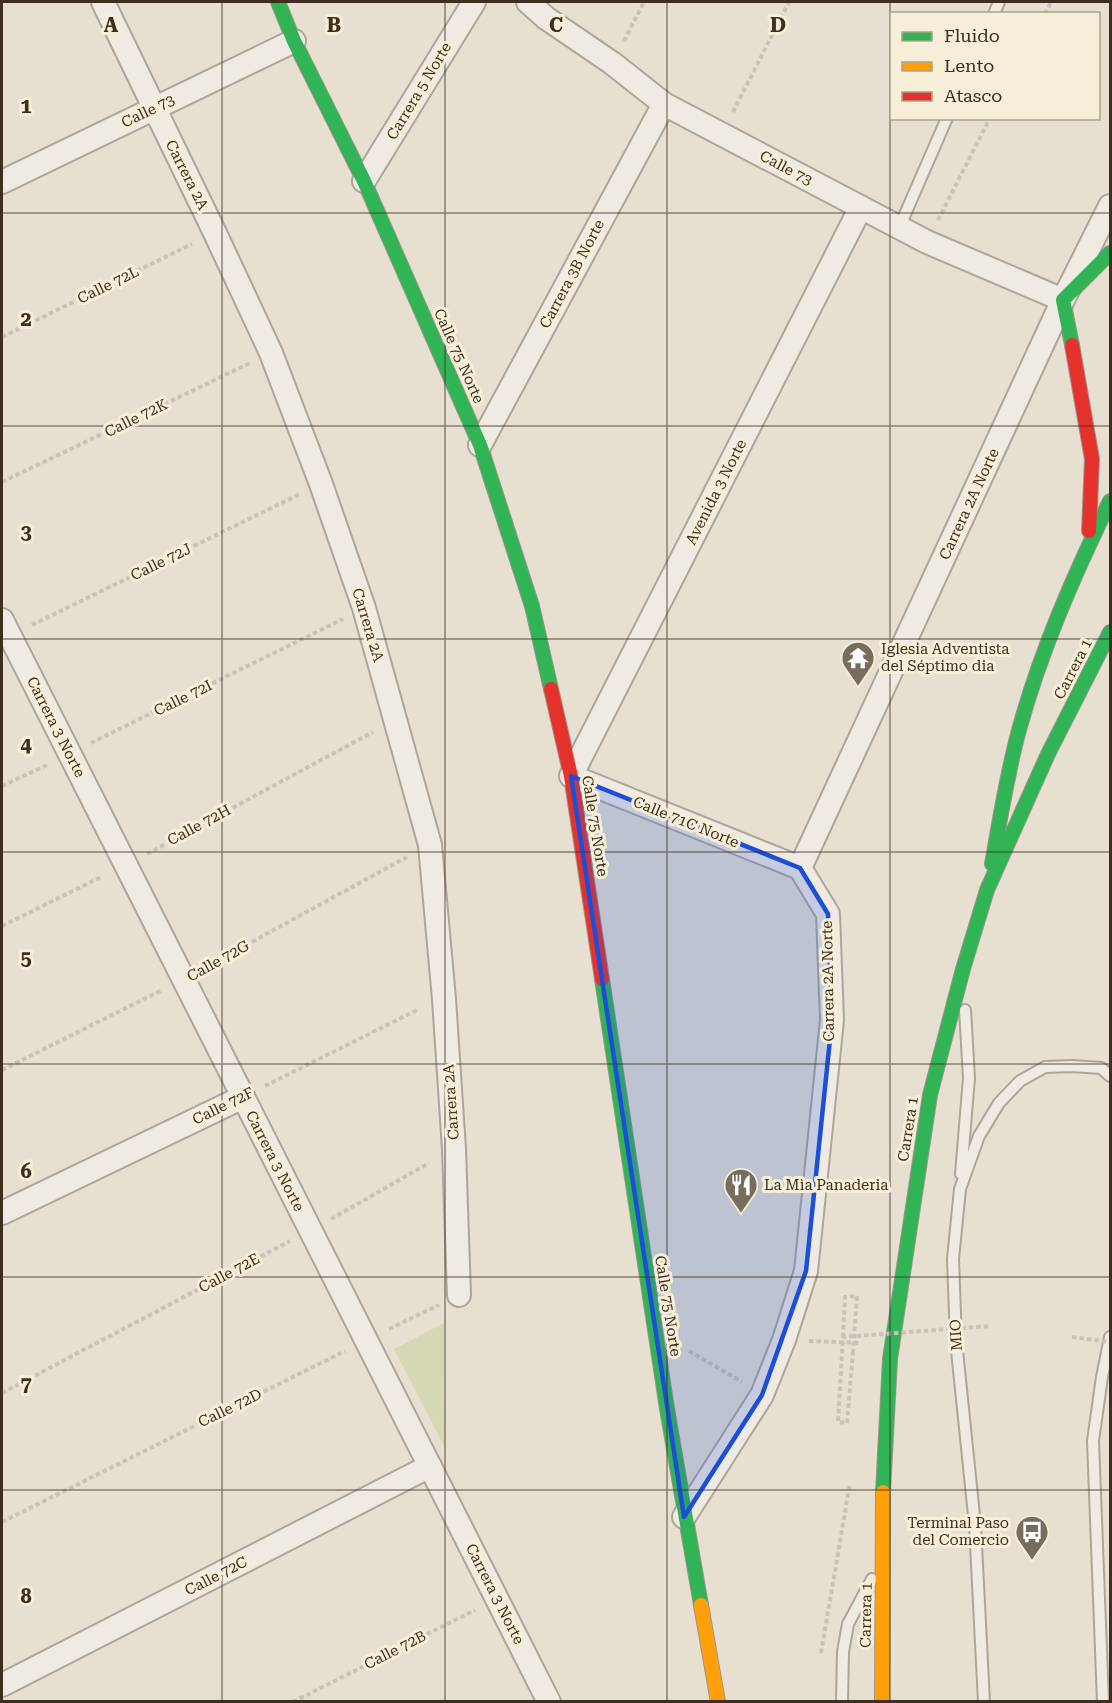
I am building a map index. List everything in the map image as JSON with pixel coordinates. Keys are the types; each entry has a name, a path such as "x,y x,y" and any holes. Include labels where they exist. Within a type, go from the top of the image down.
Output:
{"main road":[{"name":"Calle 75 Norte","path":"278,2 294,41 364,181 480,445 532,606 571,776 684,1517 718,1701"},
{"path":"1087,550 1092,459 1063,300 1110,253"},
{"path":"987,890 1020,727 1040,664 1110,501"},
{"name":"Carrera 1","path":"882,1701 883,1479 890,1359 930,1095 963,969 987,890 1048,754 1110,632"}],"street":[{"name":"Carrera 2A","path":"103,2 271,353 321,484 364,608 430,845 444,999 454,1149 459,1294"},
{"name":"Carrera 5 Norte","path":"364,181 474,2"},
{"name":"Calle 73","path":"528,2 546,18 612,63 664,104 927,242 1063,300"},
{"name":"Calle 73","path":"2,182 294,41"},
{"name":"Carrera 3B Norte","path":"480,445 664,104"},
{"name":"Carrera 2A Norte","path":"684,1517 762,1395 784,1340 806,1271 832,1020 828,914 800,868 1063,300 1110,206"},
{"name":"Avenida 3 Norte","path":"571,776 861,207"},
{"name":"Carrera 3 Norte","path":"5,628 549,1701"},
{"name":"Calle 71C Norte","path":"571,776 800,868"},
{"name":"Calle 72F","path":"2,1214 243,1097"},
{"name":"Calle 72C","path":"2,1685 430,1466"}],"lane":[{"path":"899,228 946,120"},
{"path":"960,1189 969,1078 963,969"},
{"name":"MIO","path":"984,1701 975,1525 956,1329 952,1259 960,1189 979,1136 999,1103 1020,1081 1045,1067 1101,1068 1110,1076"},
{"path":"1103,1701 1093,1441 1110,1337"},
{"path":"842,1701 843,1652 848,1624 883,1557"}],"path":[{"path":"612,63 644,2"},
{"path":"721,134 789,2"},
{"path":"927,242 989,120"},
{"name":"Calle 72L","path":"2,337 215,233"},
{"name":"Calle 72K","path":"2,482 271,353"},
{"name":"Calle 72J","path":"5,628 321,484"},
{"name":"Calle 72I","path":"2,786 364,608"},
{"name":"Calle 72H","path":"2,927 126,865 395,720"},
{"name":"Calle 72G","path":"2,1070 183,980 430,845"},
{"name":"Calle 72F","path":"243,1097 416,1010 444,999"},
{"name":"Calle 72E","path":"2,1393 310,1230 454,1149"},
{"name":"Calle 72D","path":"2,1522 459,1294"},
{"path":"845,1296 857,1296 848,1422 838,1422 843,1337 845,1296"},
{"path":"843,1337 990,1326"},
{"path":"1072,1336 1110,1342"},
{"path":"784,1340 867,1343"},
{"path":"657,1342 671,1341 751,1387"},
{"path":"821,1656 851,1478"},
{"name":"Calle 72B","path":"293,1701 497,1598"}],"highlighted area":[{"path":"571,776 800,868 828,914 832,1020 806,1271 762,1395 684,1517 667,1409"}],"green space":[{"path":"444,1323 445,1448 394,1349"}],"traffic: fast":[{"path":"278,2 294,41 364,181 480,445 532,606 551,689"},
{"path":"1072,345 1063,300 1110,253"},
{"path":"992,864 1011,763 1037,671 1059,613 1110,501"},
{"path":"883,1492 890,1359 930,1095 963,969 987,890 1048,754 1110,632"},
{"path":"602,979 667,1409 701,1605"}],"traffic: slow":[{"path":"882,1702 883,1492"},
{"path":"701,1605 718,1702"}],"traffic: jam":[{"path":"1072,345 1092,459 1089,531"},
{"path":"551,689 571,776 602,979"}],"place":[{"name":"Iglesia Adventista del Séptimo dia","path":"858,687"},
{"name":"La Mìa Panaderia","path":"741,1214"},
{"name":"Terminal Paso del Comercio","path":"1032,1561"}]}
